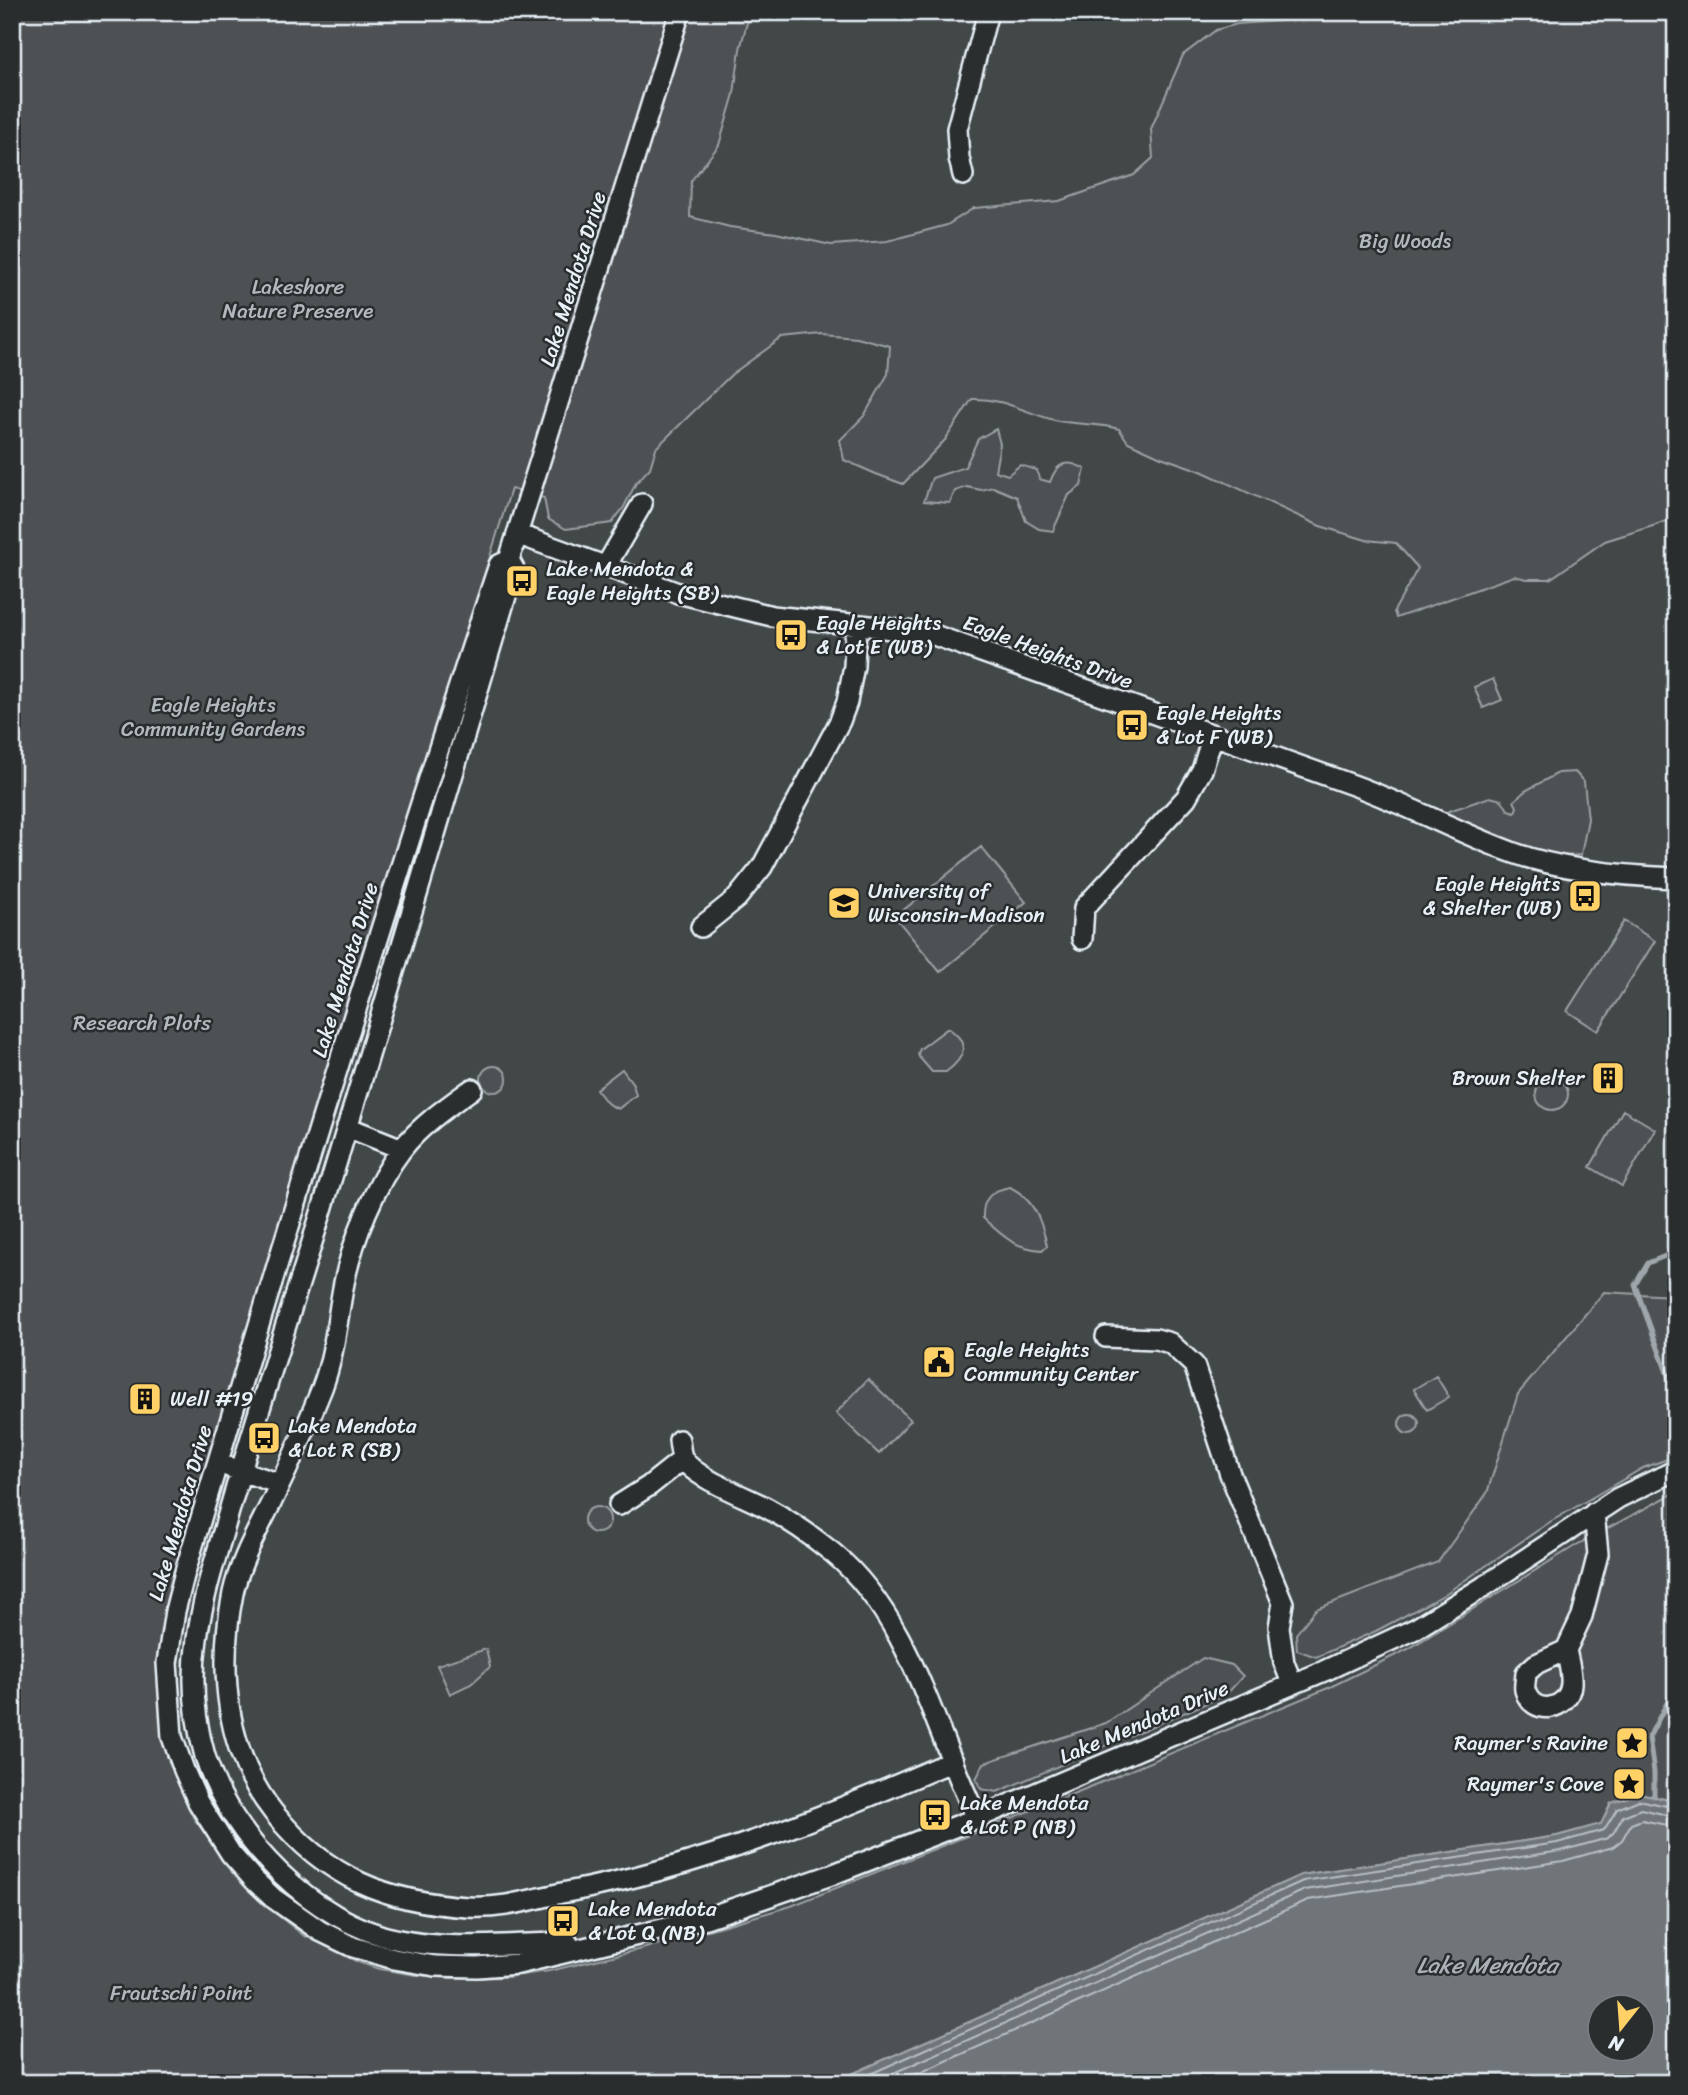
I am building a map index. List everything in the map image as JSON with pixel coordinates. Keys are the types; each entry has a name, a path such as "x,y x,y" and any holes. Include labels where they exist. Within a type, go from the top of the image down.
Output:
{"street":[{"name":"Lake Mendota Drive","path":"598,1943 470,1946 401,1941 372,1933 317,1903 262,1855 220,1793 206,1760 199,1733 193,1677 197,1636 207,1588 241,1471 348,1127 514,569 509,560 680,12"},
{"path":"963,175 957,129 988,12"},
{"path":"606,566 642,504"},
{"name":"Eagle Heights Drive","path":"517,534 678,593 772,616 934,635 1376,794 1517,854 1628,875 1676,878"},
{"name":"Lake Mendota Drive","path":"509,560 499,565 451,708 286,1235 175,1611 167,1663 172,1737 198,1802 218,1835 254,1880 273,1898 320,1931 353,1947 435,1966 518,1964 701,1920 831,1875 976,1818 1415,1629 1618,1498 1676,1471"},
{"path":"701,927 737,898 762,867 841,721 854,666 856,625"},
{"path":"1083,939 1084,908 1186,798 1202,770 1213,735"},
{"path":"472,1090 444,1109 402,1149 375,1195 356,1240 345,1281 334,1346 323,1384 238,1577 228,1623 226,1691 236,1743 263,1800 286,1828 317,1857 349,1879 416,1901 469,1907 509,1907 588,1889 745,1845 953,1761"},
{"path":"348,1127 402,1149"},
{"path":"1106,1337 1156,1339 1170,1343 1194,1365 1230,1474 1283,1603 1279,1627 1284,1663 1292,1683"},
{"path":"619,1505 649,1486 681,1450 694,1471 766,1507 806,1531 836,1556 882,1610 899,1639 976,1818"},
{"path":"218,1464 280,1484"},
{"path":"1566,1650 1582,1616 1598,1554 1594,1513"},
{"path":"168,1702 195,1699"}],"shaded area":[{"name":"University of Wisconsin-Madison","path":"12,12 1676,12 1676,1802 826,2083 12,2083"}],"green space":[{"name":"Lakeshore Nature Preserve","path":"12,12 750,12 740,49 734,94 719,145 691,181 690,217 831,245 887,241 947,225 974,208 1059,201 1134,175 1153,158 1151,129 1183,55 1216,30 1237,24 1279,21 1304,12 1676,12 1676,517 1605,541 1550,579 1514,576 1396,618 1394,611 1418,568 1396,543 1366,540 1320,526 1201,471 1128,442 1119,429 1058,421 984,399 972,399 945,440 903,484 844,460 840,440 864,416 888,374 890,346 856,337 822,334 782,338 732,374 656,448 650,468 636,483 612,523 566,529 548,519 544,498 511,489 184,1541 167,1607 158,1687 166,1753 193,1817 218,1852 275,1913 303,1935 358,1962 379,1969 452,1978 507,1977 549,1971 642,1949 791,1906 1085,1789 1328,1688 1408,1649 1578,1544 1676,1492 1676,1802 1640,1793 1601,1824 1557,1836 1301,1875 836,2081 12,2083"},
{"path":"996,429 1000,444 995,471 1008,475 1020,465 1037,470 1039,479 1050,482 1056,470 1063,464 1073,464 1085,469 1081,486 1069,495 1053,531 1039,529 1026,521 1017,497 993,487 981,490 967,487 955,491 950,503 924,501 932,478 965,467 978,439"},
{"path":"1493,679 1502,700 1483,708 1474,687"},
{"path":"1575,772 1584,782 1588,819 1581,855 1541,853 1444,818 1446,812 1490,797 1502,800 1508,810 1515,812 1517,807 1514,801 1525,791 1558,773"},
{"path":"981,847 1026,902 940,972 895,917"},
{"path":"1624,921 1655,941 1598,1031 1567,1011"},
{"path":"948,1028 960,1039 963,1050 961,1056 946,1072 932,1072 918,1053"},
{"path":"494,1066 503,1070 507,1079 503,1088 494,1092 485,1088 481,1079 485,1070"},
{"path":"622,1069 633,1084 636,1095 618,1109 608,1104 596,1089"},
{"path":"1552,1078 1563,1083 1568,1094 1563,1105 1552,1110 1541,1105 1536,1094 1541,1083"},
{"path":"1623,1110 1655,1129 1622,1186 1590,1167"},
{"path":"1010,1187 1025,1198 1036,1212 1047,1246 1042,1250 1016,1244 983,1218 984,1205 989,1196"},
{"path":"1604,1292 1673,1296 1676,1299 1676,1456 1643,1468 1550,1522 1442,1596 1376,1631 1316,1657 1297,1650 1296,1634 1316,1609 1438,1562 1487,1493 1518,1394"},
{"path":"1436,1376 1449,1397 1427,1410 1414,1389"},
{"path":"868,1379 911,1420 879,1454 836,1413"},
{"path":"1409,1414 1416,1417 1419,1424 1416,1431 1409,1434 1402,1431 1399,1424 1402,1417"},
{"path":"597,1507 606,1511 610,1520 606,1529 597,1533 588,1529 584,1520 588,1511"},
{"path":"486,1649 490,1667 471,1684 450,1694 437,1665"},
{"path":"1203,1658 1232,1665 1243,1676 1226,1695 997,1792 981,1789 976,1779 984,1763 1106,1723"}],"water":[{"name":"Lake Mendota","path":"1640,1793 1676,1802 1676,2083 826,2083 836,2081 1301,1875 1557,1836 1601,1824 1611,1803"}],"waterway":[{"path":"1675,1252 1648,1263 1635,1285 1670,1381 1676,1430"},
{"path":"1654,1796 1649,1737 1676,1686"}],"place":[{"name":"Lake Mendota & Eagle Heights (SB)","path":"522,581"},
{"name":"Eagle Heights & Lot E (WB)","path":"791,635"},
{"name":"Eagle Heights & Lot F (WB)","path":"1132,725"},
{"name":"Eagle Heights & Shelter (WB)","path":"1585,896"},
{"name":"University of Wisconsin-Madison","path":"844,903"},
{"name":"Brown Shelter","path":"1608,1078"},
{"name":"Eagle Heights Community Center","path":"939,1362"},
{"name":"Well #19","path":"145,1399"},
{"name":"Lake Mendota & Lot R (SB)","path":"264,1438"},
{"name":"Raymer's Ravine","path":"1632,1743"},
{"name":"Raymer's Cove","path":"1629,1784"},
{"name":"Lake Mendota & Lot P (NB)","path":"935,1815"},
{"name":"Lake Mendota & Lot Q (NB)","path":"563,1921"}],"park label":[{"name":"Big Woods","path":"1405,241"},
{"name":"Eagle Heights Community Gardens","path":"213,717"},
{"name":"Research Plots","path":"142,1023"},
{"name":"Frautschi Point","path":"181,1993"}]}
